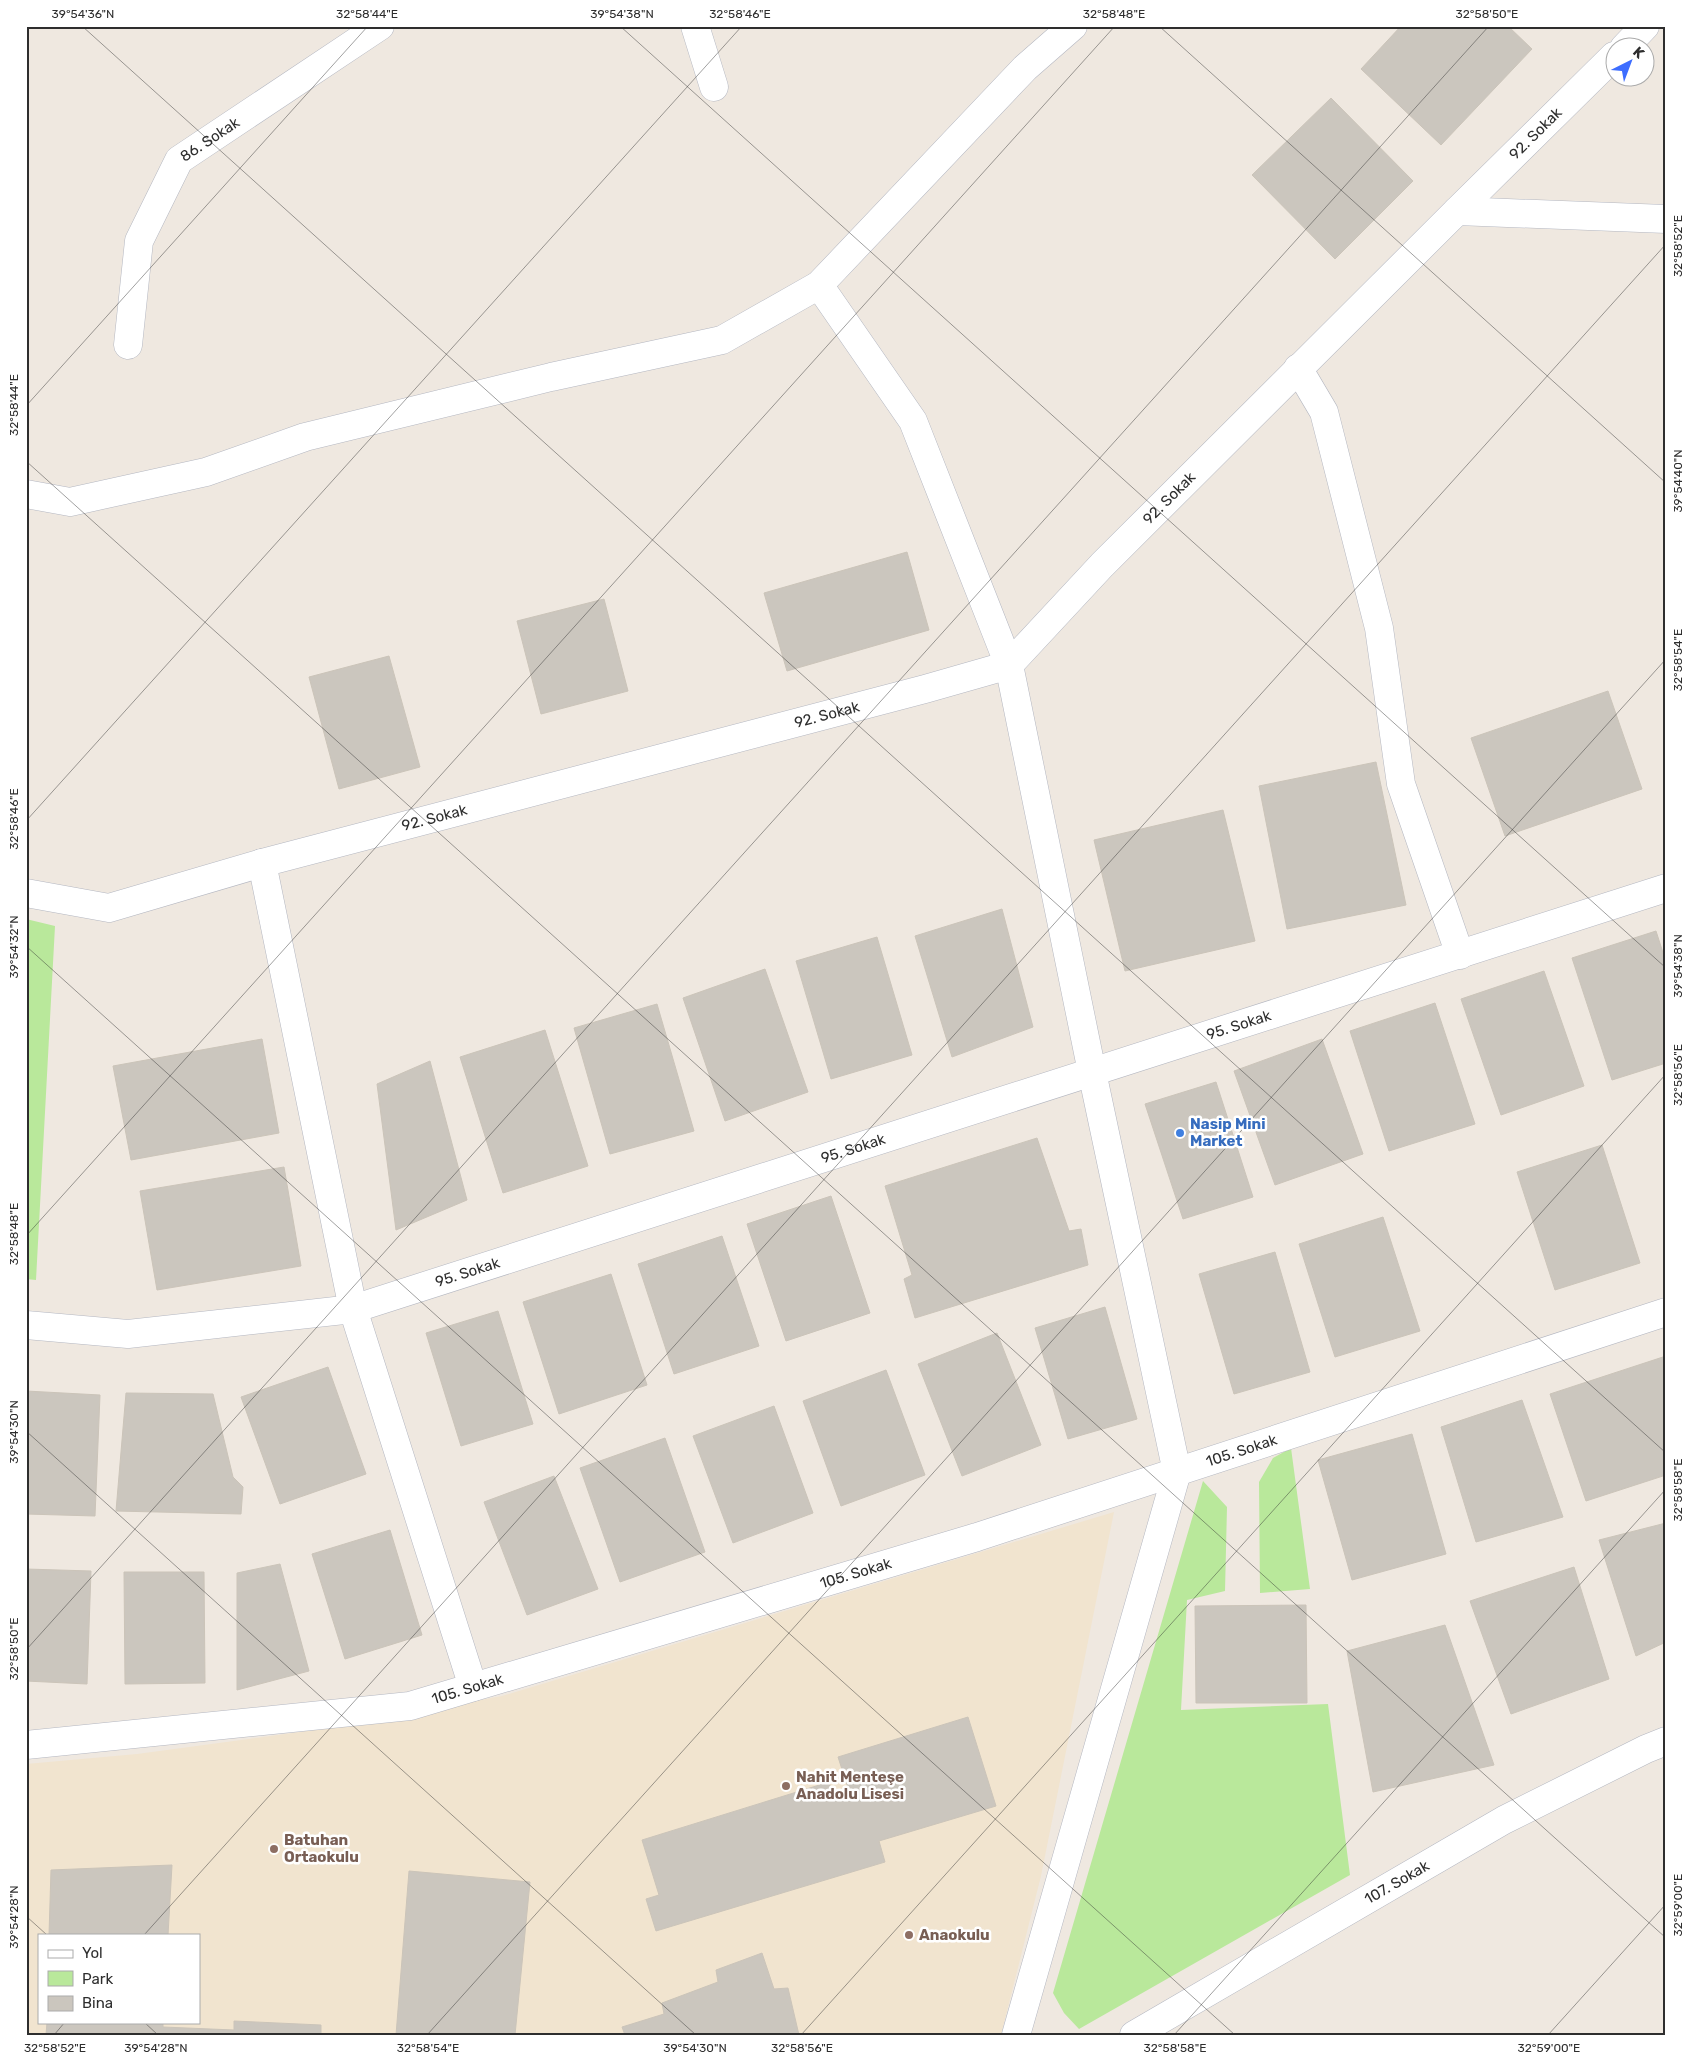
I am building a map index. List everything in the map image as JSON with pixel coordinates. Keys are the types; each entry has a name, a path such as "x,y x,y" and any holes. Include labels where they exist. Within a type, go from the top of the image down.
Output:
{"street":[{"name":"86. Sokak","path":"128,345 139,242 179,160 380,26"},
{"path":"695,26 714,86"},
{"path":"1025,68 1041,26"},
{"path":"26,494 70,502 206,472 314,434 551,377 722,340 819,285 1025,68 1073,26"},
{"path":"1634,38 1645,26"},
{"name":"92. Sokak","path":"26,893 109,908 262,863 925,689 1009,665 1102,565 1298,368 1604,66"},
{"path":"1457,211 1666,219"},
{"path":"819,285 913,421 1009,665 1092,1072 1177,1472 1016,2035"},
{"path":"1298,368 1324,412 1379,628 1401,784 1460,954"},
{"path":"262,863 354,1309 473,1687"},
{"name":"95. Sokak","path":"26,1325 128,1334 354,1309 1666,888"},
{"name":"105. Sokak","path":"26,1744 410,1706 977,1537 1666,1312"},
{"name":"107. Sokak","path":"1134,2035 1504,1820 1646,1748 1666,1741"}],"shaded area":[{"path":"1114,1512 1041,1876 1001,2035 26,2035 26,1764 137,1754 329,1728 502,1696"}],"green space":[{"path":"26,919 55,926 36,1280 26,1279"},
{"path":"1291,1448 1310,1589 1260,1593 1259,1482 1273,1458"},
{"path":"1203,1481 1227,1507 1225,1591 1187,1600 1181,1710 1328,1704 1350,1875 1079,2029 1064,2013 1053,1993"}],"building":[{"path":"1401,26 1508,26 1532,49 1441,145 1361,69"},
{"path":"1331,98 1413,181 1335,259 1252,175"},
{"path":"907,552 929,630 787,671 764,593"},
{"path":"604,599 628,691 541,714 517,621"},
{"path":"389,656 420,767 339,789 309,677"},
{"path":"1608,691 1642,789 1505,836 1471,738"},
{"path":"1376,762 1406,905 1287,929 1259,786"},
{"path":"1223,810 1255,941 1125,971 1094,840"},
{"path":"1002,909 1033,1027 952,1057 915,936"},
{"path":"1656,931 1666,962 1666,1063 1612,1080 1572,958"},
{"path":"877,937 912,1055 831,1079 796,961"},
{"path":"765,969 808,1092 725,1121 683,998"},
{"path":"1544,971 1584,1086 1501,1115 1461,999"},
{"path":"1435,1003 1475,1124 1389,1151 1350,1031"},
{"path":"657,1004 694,1131 610,1154 574,1028"},
{"path":"545,1030 588,1166 503,1193 460,1057"},
{"path":"262,1039 279,1133 131,1160 113,1066"},
{"path":"1322,1039 1363,1154 1275,1185 1234,1071"},
{"path":"430,1061 467,1200 396,1230 377,1084"},
{"path":"1216,1082 1253,1197 1183,1219 1145,1104"},
{"path":"1037,1138 1069,1231 1081,1229 1088,1265 915,1318 904,1279 912,1275 885,1186"},
{"path":"1602,1145 1640,1263 1555,1290 1517,1172"},
{"path":"284,1167 301,1266 157,1290 140,1191"},
{"path":"831,1196 870,1313 786,1341 747,1224"},
{"path":"1383,1217 1420,1331 1335,1357 1299,1244"},
{"path":"722,1236 759,1346 674,1374 638,1264"},
{"path":"1275,1252 1310,1372 1234,1394 1199,1274"},
{"path":"611,1274 647,1385 559,1414 523,1302"},
{"path":"1105,1307 1137,1419 1068,1439 1035,1328"},
{"path":"498,1311 533,1424 461,1446 426,1333"},
{"path":"997,1333 1041,1445 962,1476 918,1364"},
{"path":"1666,1356 1666,1475 1586,1501 1550,1394"},
{"path":"328,1367 366,1474 280,1504 241,1397"},
{"path":"886,1370 925,1475 841,1506 803,1401"},
{"path":"26,1391 100,1395 95,1516 26,1514"},
{"path":"126,1393 213,1394 233,1477 243,1487 241,1514 116,1511"},
{"path":"1522,1400 1563,1517 1476,1542 1441,1427"},
{"path":"774,1406 813,1513 733,1543 693,1436"},
{"path":"1412,1434 1446,1554 1352,1580 1318,1460"},
{"path":"665,1438 705,1552 620,1582 580,1468"},
{"path":"554,1476 598,1589 527,1615 484,1502"},
{"path":"1666,1523 1666,1642 1636,1656 1599,1540"},
{"path":"390,1530 422,1635 345,1659 312,1554"},
{"path":"280,1564 309,1671 237,1690 237,1573"},
{"path":"1574,1567 1609,1679 1511,1714 1470,1601"},
{"path":"26,1569 91,1571 87,1684 26,1681"},
{"path":"124,1572 204,1572 205,1683 125,1684"},
{"path":"1306,1605 1307,1703 1196,1703 1195,1606"},
{"path":"1445,1625 1494,1765 1373,1792 1347,1651"},
{"path":"968,1717 996,1806 879,1841 885,1862 656,1931 646,1899 659,1895 642,1840 829,1782 834,1799 850,1794 838,1757"},
{"path":"172,1865 168,1934 49,1934 51,1870"},
{"path":"409,1871 530,1882 515,2035 396,2035"},
{"path":"762,1953 774,1989 788,1988 799,2035 625,2035 622,2027 664,2014 662,2003 718,1982 716,1970"},
{"path":"234,2021 321,2025 321,2034 357,2035 46,2035 47,2024 163,2024 163,2027 234,2030"}],"place":[{"name":"Nasip Mini Market","path":"1180,1133"},
{"name":"Nahit Menteşe Anadolu Lisesi","path":"786,1786"},
{"name":"Batuhan Ortaokulu","path":"274,1849"},
{"name":"Anaokulu","path":"909,1935"}]}
